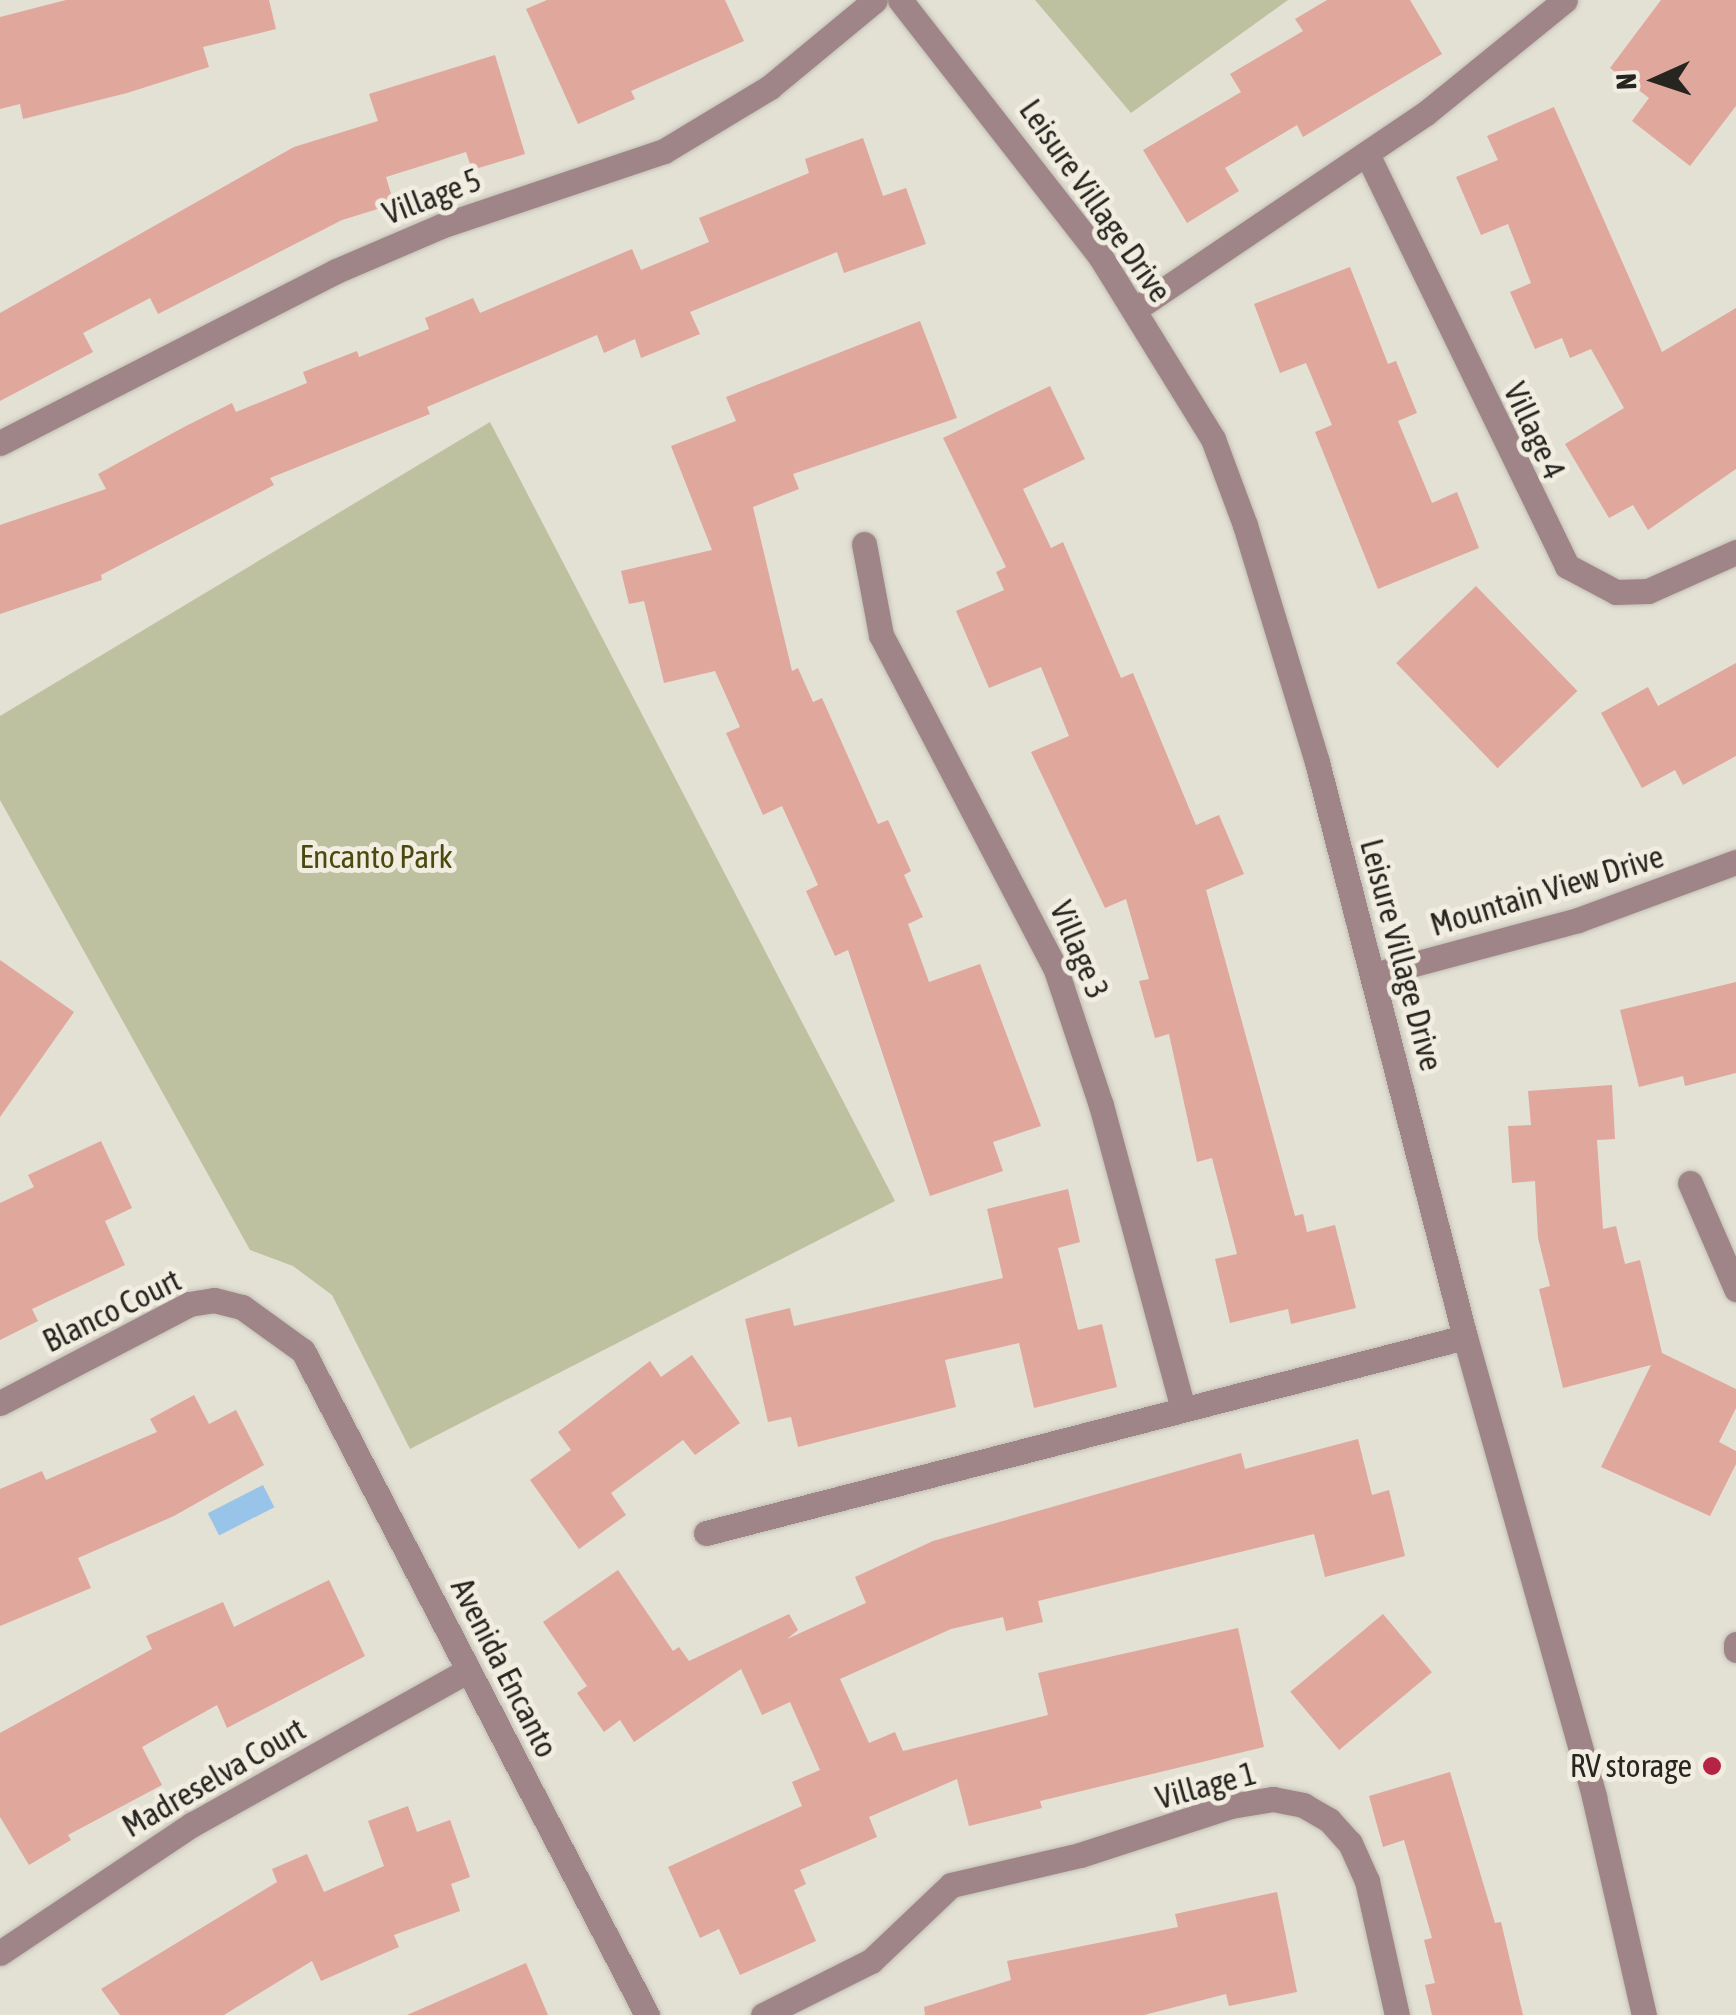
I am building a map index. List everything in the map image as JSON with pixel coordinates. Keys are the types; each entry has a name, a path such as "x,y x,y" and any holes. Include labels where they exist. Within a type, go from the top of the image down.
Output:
{"street":[{"name":"Village 5","path":"0,443 336,270 441,226 677,144 770,87 875,0"},
{"name":"Leisure Village Drive","path":"900,0 1038,169 1134,310 1213,439 1245,525 1374,975 1465,1338 1594,1797 1644,2015"},
{"path":"1134,310 1367,154 1538,28 1564,0"},
{"name":"Village 4","path":"1367,154 1567,566 1616,592 1648,591 1736,552"},
{"name":"Village 3","path":"864,544 881,636 1056,970 1101,1105 1182,1406"},
{"name":"Mountain View Drive","path":"1374,975 1578,920 1736,862"},
{"path":"1690,1183 1736,1289"},
{"name":"Blanco Court","path":"0,1403 189,1304 214,1300 242,1307 303,1350"},
{"path":"706,1533 1182,1406 1465,1338"},
{"name":"Avenida Encanto","path":"303,1350 648,2015"},
{"name":"Madreselva Court","path":"0,1953 193,1824 468,1670"},
{"name":"Village 1","path":"763,2015 871,1962 951,1885 1080,1855 1231,1806 1273,1799 1303,1806 1329,1820 1350,1843 1367,1882 1398,2015"}],"green space":[{"path":"1035,0 1288,0 1131,113"},
{"name":"Encanto Park","path":"490,422 895,1201 410,1449 332,1295 293,1266 250,1250 0,800 0,716"}],"water":[{"path":"263,1485 274,1507 219,1535 208,1513"}],"building":[{"path":"66,0 269,0 276,29 203,47 209,67 127,93 23,119 20,104 0,109 0,17"},
{"path":"547,0 725,0 744,41 631,91 635,99 578,124 526,9"},
{"path":"1327,0 1410,0 1442,54 1303,137 1297,125 1225,168 1239,191 1187,223 1143,150 1241,92 1230,74 1303,31 1295,19"},
{"path":"1661,0 1736,0 1736,106 1690,166 1632,121 1649,98 1610,68"},
{"path":"495,55 525,154 472,170 466,152 386,177 394,204 342,220 158,314 150,298 83,333 93,352 0,401 0,313 294,147 378,121 369,94"},
{"path":"1554,107 1662,352 1736,308 1736,469 1648,530 1633,505 1609,518 1565,444 1624,408 1591,349 1570,358 1562,338 1535,349 1510,292 1531,283 1508,224 1481,235 1456,177 1498,160 1487,136"},
{"path":"863,138 883,196 906,188 926,244 844,273 837,252 690,312 700,334 641,358 635,339 604,353 597,335 427,407 430,414 270,478 274,485 101,575 102,580 0,614 0,525 106,489 98,474 184,427 232,403 236,412 307,383 303,372 357,351 359,357 429,329 425,318 473,298 480,313 632,249 641,270 709,242 699,218 809,173 805,159"},
{"path":"1350,267 1388,364 1396,361 1417,413 1398,421 1432,503 1457,492 1479,548 1378,589 1315,432 1332,425 1306,363 1280,373 1254,304"},
{"path":"920,321 957,418 793,474 799,489 753,507 792,671 798,668 813,702 822,698 878,824 888,820 911,871 904,875 923,917 908,924 929,982 980,964 1041,1126 993,1142 1003,1171 930,1196 848,950 835,956 806,891 818,885 782,806 763,815 726,733 740,727 715,671 664,683 644,601 629,604 621,571 712,550 671,446 736,421 726,397"},
{"path":"1050,386 1085,459 1023,489 1051,548 1063,542 1121,678 1133,673 1196,825 1219,815 1244,874 1206,890 1295,1216 1303,1214 1307,1232 1335,1225 1356,1308 1291,1324 1288,1309 1230,1323 1215,1259 1237,1254 1212,1158 1197,1162 1169,1034 1155,1038 1139,981 1149,979 1126,899 1105,908 1031,752 1069,736 1041,667 989,688 956,611 1004,590 996,572 1006,567 943,438"},
{"path":"1476,586 1577,691 1498,768 1396,663"},
{"path":"1736,663 1736,756 1683,785 1675,770 1642,788 1601,713 1648,687 1658,706"},
{"path":"0,960 74,1012 0,1117"},
{"path":"1736,982 1736,1073 1685,1086 1683,1076 1639,1087 1620,1010"},
{"path":"1612,1085 1615,1139 1597,1140 1603,1229 1616,1226 1625,1264 1640,1260 1662,1353 1736,1389 1736,1408 1719,1442 1736,1451 1736,1464 1710,1516 1601,1467 1651,1365 1563,1388 1539,1289 1550,1286 1538,1238 1535,1181 1512,1183 1508,1126 1531,1125 1528,1091"},
{"path":"101,1141 132,1208 105,1221 125,1265 32,1309 38,1321 0,1340 0,1203 34,1187 28,1175"},
{"path":"1068,1189 1080,1242 1058,1248 1078,1330 1102,1324 1117,1387 1034,1408 1019,1343 945,1360 956,1407 798,1447 791,1417 768,1422 745,1319 790,1308 794,1326 1003,1278 987,1209"},
{"path":"692,1355 740,1423 695,1455 683,1440 611,1493 626,1515 579,1549 530,1480 571,1450 558,1432 650,1361 661,1377"},
{"path":"194,1395 209,1424 236,1410 264,1465 174,1516 78,1558 91,1588 0,1626 0,1489 42,1471 46,1480 157,1432 150,1419"},
{"path":"1358,1439 1372,1495 1389,1490 1405,1556 1325,1577 1314,1534 1038,1601 1043,1622 1006,1631 1003,1617 951,1629 840,1679 869,1743 895,1732 903,1751 1048,1715 1038,1673 1238,1628 1264,1747 1040,1801 1042,1808 969,1826 957,1779 869,1817 877,1837 800,1870 806,1884 794,1890 816,1941 740,1975 719,1929 700,1938 668,1867 802,1806 792,1782 820,1770 790,1702 762,1715 741,1669 634,1742 620,1720 604,1732 577,1693 587,1686 543,1622 618,1570 673,1651 679,1647 689,1661 789,1614 798,1630 787,1639 866,1603 855,1577 933,1541 1241,1453 1245,1469"},
{"path":"329,1580 365,1656 227,1728 217,1705 142,1747 162,1785 68,1835 71,1840 29,1865 0,1817 0,1733 152,1649 146,1636 223,1602 234,1627"},
{"path":"1383,1614 1432,1672 1339,1750 1290,1692"},
{"path":"1450,1772 1495,1923 1501,1922 1523,2015 1432,2015 1425,1985 1435,1983 1424,1940 1432,1938 1404,1840 1383,1847 1369,1796"},
{"path":"408,1806 417,1832 450,1820 470,1877 451,1884 460,1911 394,1935 399,1947 321,1981 312,1961 224,2015 120,2015 101,1989 277,1882 272,1869 307,1854 324,1892 384,1866 368,1821"},
{"path":"1277,1892 1297,1992 1229,2006 1226,1994 1144,2015 925,2015 924,2007 1011,1980 1007,1961 1178,1927 1175,1914"},
{"path":"526,1963 548,2015 407,2015"}],"place":[{"name":"RV storage","path":"1712,1766"}]}
